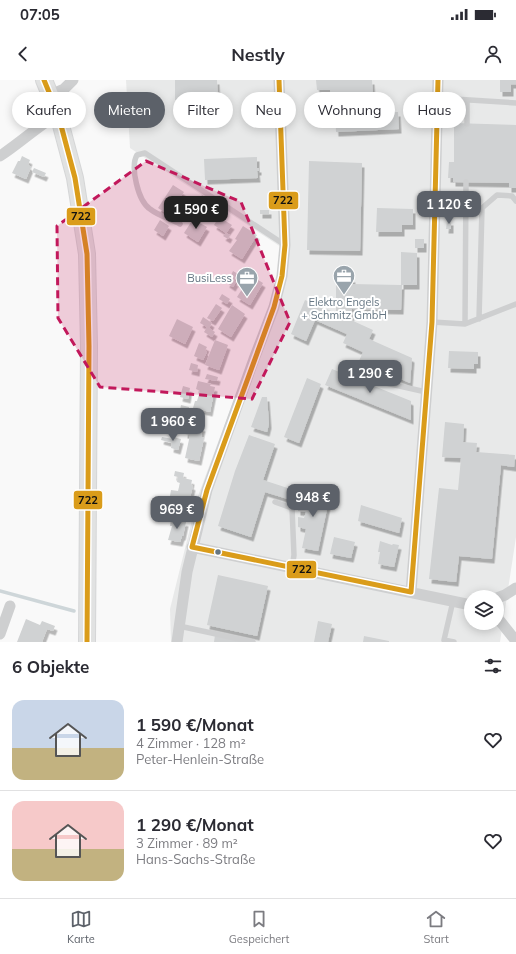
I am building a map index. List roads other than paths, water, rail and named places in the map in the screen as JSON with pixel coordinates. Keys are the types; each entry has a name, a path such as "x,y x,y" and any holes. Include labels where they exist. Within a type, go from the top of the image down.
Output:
{"main road":[{"path":"44,80 49,92"},
{"path":"62,128 75,178 87,254 89,346 87,642"}],"street":[{"path":"57,92 64,89 73,80"},
{"path":"177,642 182,602 192,548 207,490 274,307 282,276 285,245 279,80"},
{"path":"438,80 438,92"},
{"path":"0,156 38,128"},
{"path":"411,592 432,322 437,128"},
{"path":"192,548 464,603"},
{"path":"504,595 516,588"},
{"path":"0,634 10,606"},
{"path":"504,626 516,641"}],"lane":[{"path":"467,124 467,100 516,102"},
{"path":"180,224 149,209 139,194 135,175 135,159 138,155 145,153 285,245"},
{"path":"465,324 466,182"},
{"path":"479,319 482,208 497,195 512,196 516,202"},
{"path":"432,322 465,324 516,304"},
{"path":"351,367 386,383 426,392"},
{"path":"275,502 292,508 294,545 292,568"},
{"path":"453,601 444,640 454,642"},
{"path":"179,626 253,642"}],"waterway":[{"path":"0,591 74,611"}],"place":[{"name":"Elektro Engels + Schmitz GmbH","path":"344,296"},
{"name":"BusiLess","path":"247,298"}]}
